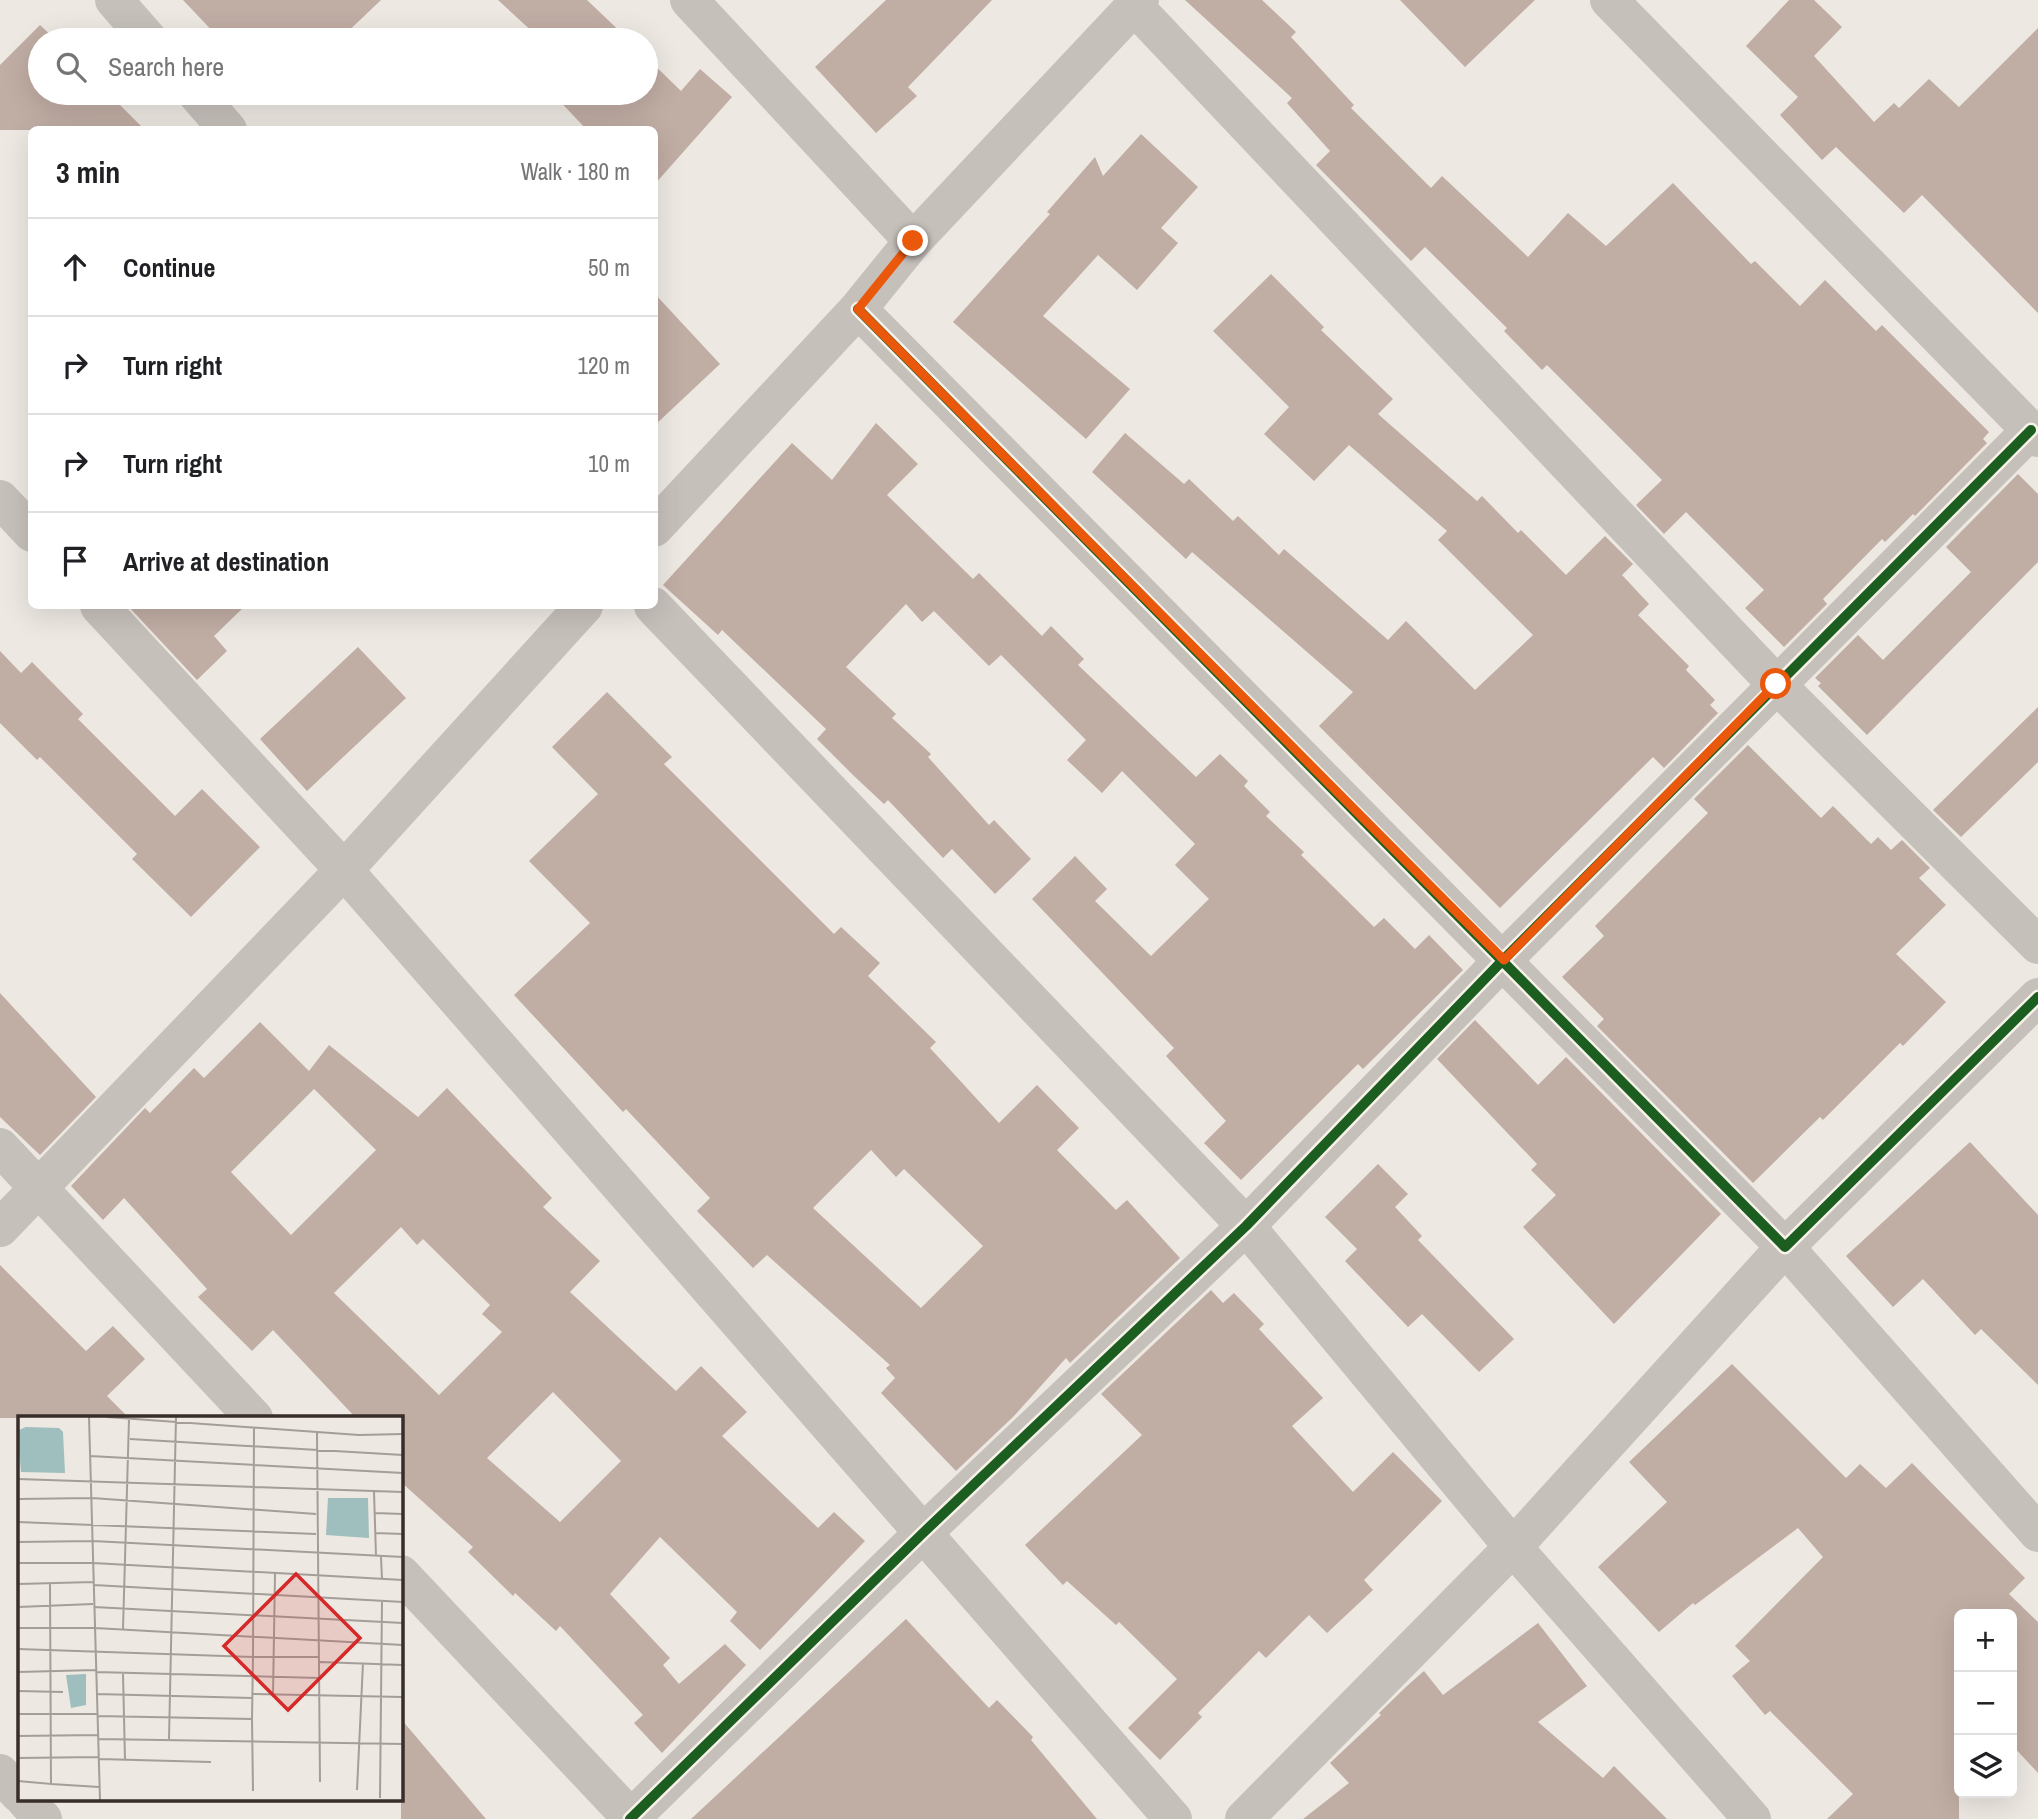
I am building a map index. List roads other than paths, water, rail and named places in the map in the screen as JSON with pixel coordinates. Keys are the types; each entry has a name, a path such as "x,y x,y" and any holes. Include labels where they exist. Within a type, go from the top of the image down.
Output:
{"street":[{"path":"114,0 138,28"},
{"path":"689,0 913,241"},
{"path":"402,1575 631,1819 923,1533 1246,1226 1776,684 2034,434 1609,0"},
{"path":"658,524 858,309 913,241 1137,3 1776,684 2038,945"},
{"path":"206,105 225,126"},
{"path":"858,309 1785,1247 2038,1533"},
{"path":"0,499 28,529"},
{"path":"102,609 344,870 1173,1819"},
{"path":"0,1228 344,870 581,609"},
{"path":"656,609 1246,1226 1513,1547 1752,1819"},
{"path":"1244,1819 1513,1547 1785,1247 2038,997"},
{"path":"0,1147 252,1416"},
{"path":"0,1773 18,1793"},
{"path":"26,1801 43,1819"}]}
